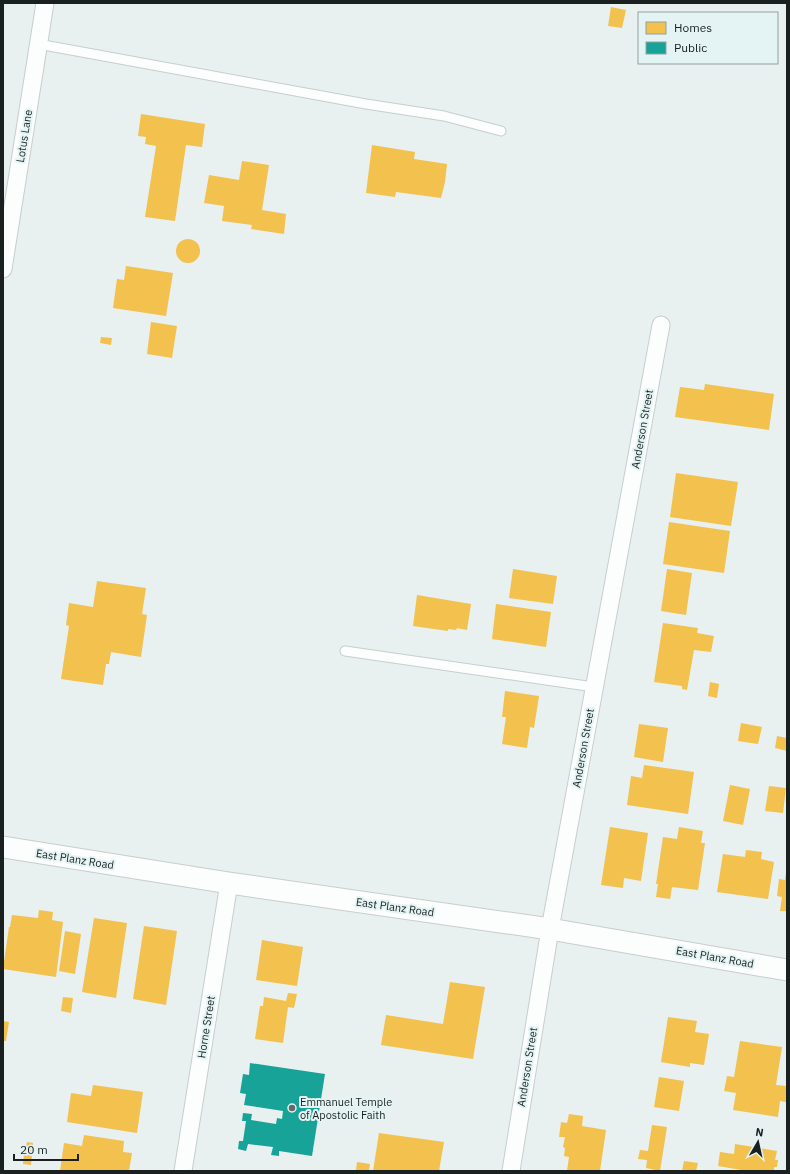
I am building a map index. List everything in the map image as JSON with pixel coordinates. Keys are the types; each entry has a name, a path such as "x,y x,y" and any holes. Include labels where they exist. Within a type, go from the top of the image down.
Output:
{"street":[{"name":"Lotus Lane","path":"3,269 45,3"},
{"name":"Anderson Street","path":"511,1171 550,929 661,325"},
{"name":"East Planz Road","path":"3,847 229,883 550,929 787,970"},
{"name":"Horne Street","path":"184,1171 229,883"}],"lane":[{"path":"38,44 366,104 444,116 501,131"},
{"path":"345,651 594,687"}],"building: Homes":[{"path":"611,7 626,10 622,28 608,26"},
{"path":"141,114 205,124 202,147 186,145 175,221 145,217 156,146 145,144 146,137 138,136"},
{"path":"372,145 415,152 414,159 447,164 441,198 396,192 395,197 366,193"},
{"path":"242,161 269,165 262,210 286,214 284,234 251,229 252,225 222,221 224,206 204,203 209,175 239,180"},
{"path":"188,239 193,240 199,246 199,256 193,262 188,263 183,262 177,256 176,251 177,246 183,240"},
{"path":"126,266 173,273 166,316 113,308 117,279 124,280"},
{"path":"151,322 177,326 172,358 147,354"},
{"path":"101,337 112,338 111,345 100,343"},
{"path":"705,384 774,394 769,430 675,417 680,387 704,390"},
{"path":"676,473 738,482 731,526 670,517"},
{"path":"669,522 730,531 724,573 663,564"},
{"path":"513,569 557,576 553,604 509,598"},
{"path":"667,569 692,573 686,615 661,611"},
{"path":"97,581 146,588 142,614 147,615 141,657 111,652 109,664 106,664 103,685 61,679 69,626 66,625 69,603 93,607"},
{"path":"417,595 471,604 467,630 457,628 456,630 448,629 448,631 413,626"},
{"path":"496,604 551,612 546,647 492,639"},
{"path":"663,623 698,628 697,633 714,636 711,652 694,650 687,690 682,689 682,686 654,682"},
{"path":"710,682 719,684 717,698 708,696"},
{"path":"505,691 539,696 534,728 530,727 527,748 502,744 506,717 502,717"},
{"path":"741,723 762,727 758,744 738,741"},
{"path":"639,724 668,728 663,762 634,757"},
{"path":"777,736 787,738 787,751 775,748"},
{"path":"644,765 694,772 688,814 627,805 631,776 642,778"},
{"path":"730,785 750,789 743,825 723,821"},
{"path":"769,786 786,788 783,813 765,811"},
{"path":"610,827 648,833 641,881 624,878 623,888 601,885"},
{"path":"679,827 703,831 701,843 705,843 698,890 672,887 670,899 656,897 658,884 656,884 663,837 677,839"},
{"path":"746,850 762,852 761,859 774,862 768,899 717,892 723,854 745,857"},
{"path":"786,872 787,911 780,911 782,897 777,896 779,879 785,880"},
{"path":"39,910 53,912 52,920 63,922 56,977 3,969 12,915 38,918"},
{"path":"94,918 127,923 116,998 82,992"},
{"path":"144,926 177,931 166,1005 133,999"},
{"path":"65,931 81,934 75,974 59,971"},
{"path":"262,940 303,947 297,986 256,980"},
{"path":"450,982 485,987 473,1059 381,1045 386,1015 443,1024"},
{"path":"288,993 297,994 294,1008 288,1007 283,1043 255,1039 260,1006 263,1006 264,997 286,1001"},
{"path":"63,997 73,998 71,1013 61,1011"},
{"path":"668,1017 697,1021 695,1032 709,1034 704,1065 690,1063 690,1067 661,1062"},
{"path":"3,1021 9,1022 6,1041 3,1041"},
{"path":"740,1041 782,1047 776,1085 787,1086 787,1093 786,1102 780,1101 778,1117 733,1110 736,1093 724,1091 727,1076 734,1077"},
{"path":"659,1077 684,1081 679,1111 654,1107"},
{"path":"93,1085 143,1092 137,1133 67,1122 71,1093 91,1096"},
{"path":"569,1114 583,1116 582,1126 606,1130 600,1171 567,1171 569,1157 564,1156 565,1148 563,1147 565,1137 559,1137 561,1122 567,1123"},
{"path":"652,1125 667,1127 660,1171 646,1168 647,1160 638,1159 640,1150 648,1151"},
{"path":"379,1133 444,1142 439,1171 373,1171"},
{"path":"84,1135 124,1141 123,1152 132,1153 129,1171 60,1171 64,1143 82,1146"},
{"path":"27,1142 33,1143 32,1153 25,1152"},
{"path":"735,1144 777,1151 775,1160 778,1160 777,1167 774,1167 774,1171 747,1171 718,1166 720,1152 734,1154"},
{"path":"24,1154 32,1156 31,1165 23,1164"},
{"path":"684,1161 698,1163 696,1171 682,1171"},
{"path":"357,1162 370,1164 369,1171 356,1170"}],"building: Public":[{"name":"Emmanuel Temple of Apostolic Faith","path":"250,1063 325,1074 312,1156 279,1151 279,1156 271,1155 273,1147 248,1144 246,1151 238,1149 239,1141 243,1141 246,1121 242,1121 243,1113 252,1114 251,1120 276,1124 277,1118 282,1119 283,1111 244,1105 246,1094 240,1093 243,1074 249,1075"}],"place":[{"name":"Emmanuel Temple of Apostolic Faith","path":"292,1108"}]}
